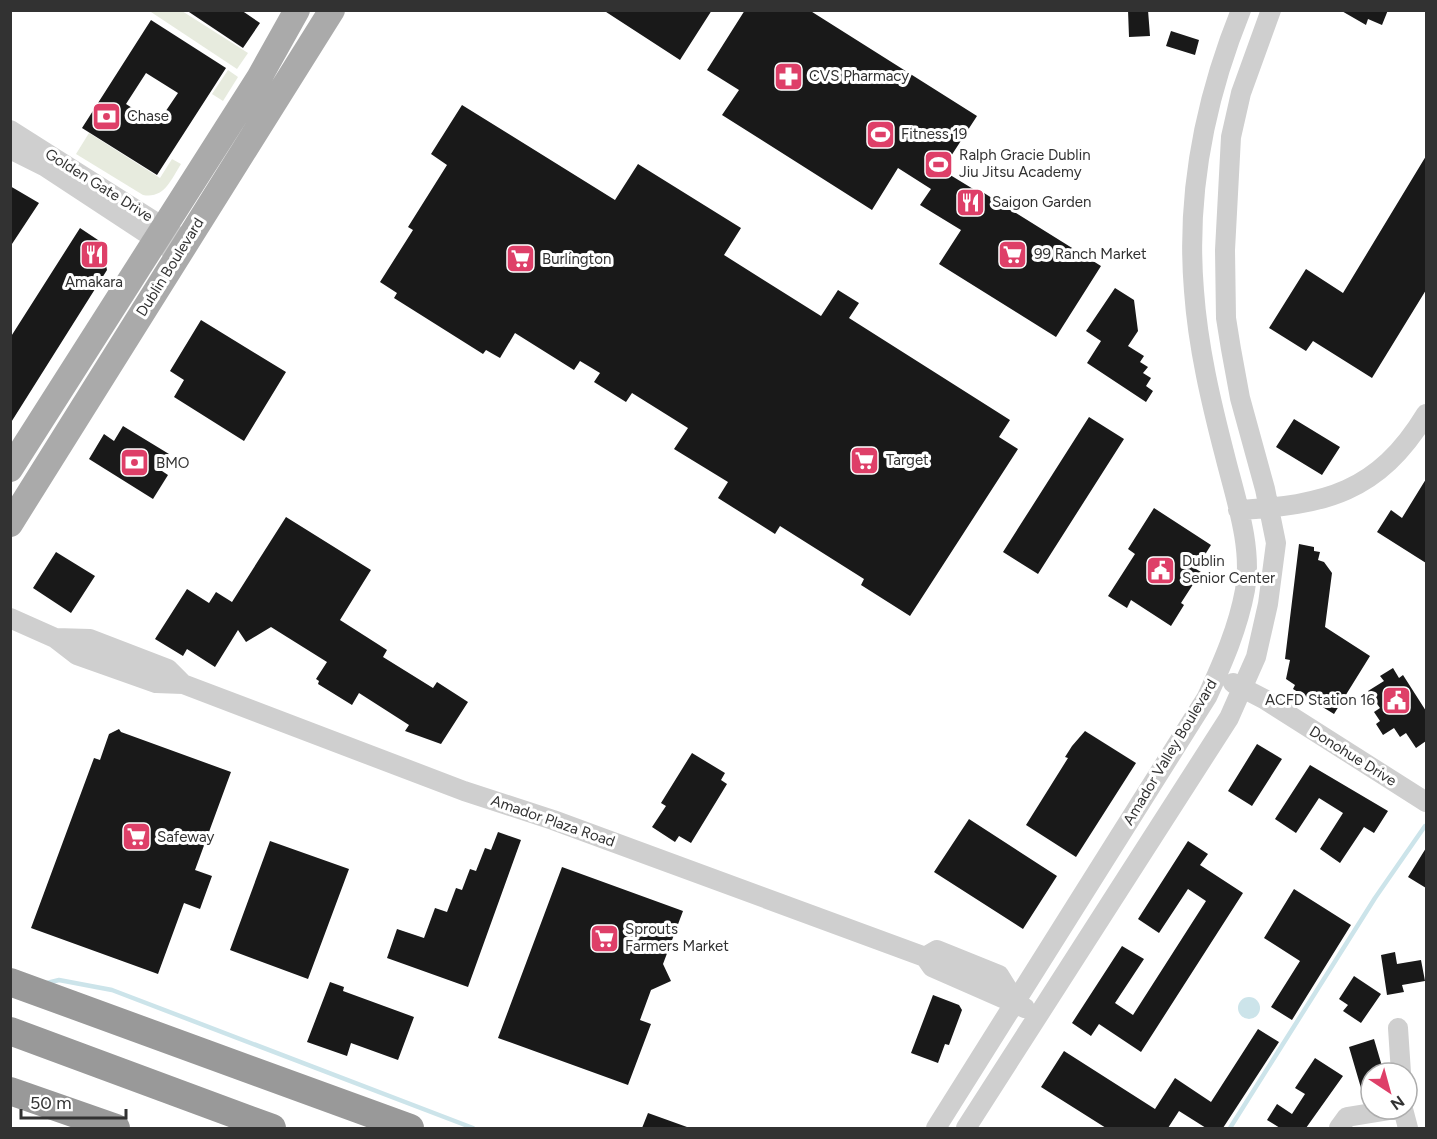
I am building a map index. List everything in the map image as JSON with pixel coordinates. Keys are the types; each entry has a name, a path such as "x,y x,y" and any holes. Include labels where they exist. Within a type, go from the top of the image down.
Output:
{"highway":[{"path":"14,981 410,1128"},
{"path":"10,1031 272,1128"},
{"path":"10,1090 116,1128"}],"main road":[{"name":"Dublin Boulevard","path":"10,469 259,78 297,10"},
{"name":"Dublin Boulevard","path":"10,524 332,10"}],"street":[{"name":"Amador Valley Boulevard","path":"936,1128 1207,697 1230,647 1245,589 1245,552 1238,510 1208,388 1194,292 1192,232 1200,152 1208,105 1240,10"},
{"name":"Amador Valley Boulevard","path":"966,1128 1229,718 1256,657 1268,604 1276,543 1240,398 1226,318 1226,230 1231,137 1241,93 1271,10"},
{"name":"Golden Gate Drive","path":"10,130 182,248"},
{"name":"Golden Gate Drive","path":"10,149 44,166 159,233"},
{"name":"Amador Valley Boulevard","path":"1200,152 1208,194 1208,212 1226,230"},
{"path":"1238,510 1313,503 1362,481 1378,471 1404,447 1426,414"},
{"name":"Amador Plaza Road","path":"10,618 55,638 77,655 117,670 156,683 183,684 464,791 553,820 925,957 937,950 999,975 1015,1001 1038,1016"},
{"name":"Donohue Drive","path":"1217,675 1243,688 1426,802"},
{"path":"1398,1028 1400,1061"},
{"path":"1339,1128 1347,1117 1359,1115"}],"shaded area":[{"path":"152,11 182,11 248,53 237,69"},
{"path":"228,70 238,77 223,101 212,94"},
{"path":"89,133 160,178 172,159 181,164 162,191 143,195 76,154"}],"water":[{"path":"1249,997 1257,1000 1260,1008 1257,1016 1249,1019 1241,1016 1238,1008 1241,1000"}],"building":[{"path":"186,10 241,10 260,23 243,48"},
{"path":"603,10 712,10 680,60"},
{"path":"745,10 809,10 977,116 942,170 983,195 984,193 1101,266 1056,337 939,264 961,230 920,205 931,189 898,168 872,210 722,115 739,90 707,70"},
{"path":"1128,10 1148,10 1150,36 1129,37"},
{"path":"1340,10 1388,10 1382,25 1368,19 1366,25"},
{"path":"151,20 226,68 157,175 82,128","holes":["146,73 178,93 157,124 126,104"]},
{"path":"1171,31 1199,40 1195,55 1166,46"},
{"path":"462,105 615,200 638,164 741,228 724,255 821,316 838,290 859,303 849,318 1010,420 999,437 1018,449 910,616 861,585 864,579 780,526 775,534 718,498 728,482 674,449 688,428 632,393 626,402 594,382 600,373 580,361 574,370 515,333 500,358 486,350 483,354 394,298 397,293 380,282 413,230 408,227 447,165 431,154"},
{"path":"1426,156 1426,290 1372,378 1313,341 1306,351 1269,328 1306,269 1343,293"},
{"path":"10,186 39,203 10,247"},
{"path":"80,228 101,242 107,270 10,424 10,338"},
{"path":"1115,288 1134,300 1138,331 1128,346 1144,356 1140,362 1148,367 1143,373 1151,378 1146,386 1153,391 1146,402 1087,363 1101,341 1086,331"},
{"path":"201,320 286,372 244,441 174,397 184,380 170,371"},
{"path":"1089,417 1124,439 1038,574 1003,552"},
{"path":"1294,419 1340,447 1322,475 1276,447"},
{"path":"123,426 169,454 159,469 168,475 153,499 89,459 104,434 114,441"},
{"path":"1426,479 1426,563 1377,532 1391,510 1402,518"},
{"path":"1154,508 1211,545 1196,569 1201,572 1181,603 1184,605 1171,626 1131,600 1127,608 1108,596 1135,554 1128,549"},
{"path":"286,517 371,570 340,620 387,650 383,657 433,688 437,682 468,702 441,744 405,731 409,725 359,693 352,705 318,684 319,681 316,679 327,662 271,627 246,642 238,630 215,667 187,649 183,656 155,639 187,589 209,603 216,592 232,602"},
{"path":"1299,544 1314,547 1314,551 1320,552 1318,560 1324,562 1332,573 1325,627 1370,656 1334,714 1293,689 1295,685 1286,679 1290,660 1285,659"},
{"path":"56,552 95,576 71,613 33,588"},
{"name":"ACFD Station 16","path":"1393,668 1399,678 1403,675 1426,711 1426,741 1416,748 1406,733 1400,737 1394,728 1383,735 1376,724 1380,721 1374,712 1380,708 1368,691 1384,681 1380,676"},
{"name":"Safeway","path":"119,729 121,732 231,772 195,870 212,876 200,909 184,903 158,974 31,928 94,758 100,760 109,734"},
{"path":"1085,731 1136,763 1076,857 1026,825 1068,758 1065,757"},
{"path":"1257,744 1282,759 1252,806 1228,791"},
{"path":"692,753 725,773 721,780 727,784 691,843 679,836 675,842 652,827 666,806 661,803"},
{"path":"1310,765 1388,811 1374,833 1364,827 1340,863 1320,849 1343,813 1319,798 1296,833 1275,819"},
{"path":"969,819 1057,876 1023,929 934,872"},
{"path":"498,832 521,840 468,987 387,958 397,929 424,938 435,908 447,912 456,888 462,890 470,869 476,871 485,848 491,850"},
{"path":"270,841 349,869 308,979 230,950"},
{"path":"1188,841 1208,854 1200,865 1243,893 1141,1052 1099,1024 1091,1036 1072,1023 1122,946 1144,959 1115,1003 1133,1015 1206,901 1188,889 1159,933 1138,919"},
{"path":"1426,848 1426,888 1408,877"},
{"name":"Sprouts Farmers Market","path":"562,867 683,911 663,964 671,981 651,990 640,1020 651,1024 628,1085 498,1038"},
{"path":"1294,889 1351,925 1292,1020 1271,1007 1300,961 1264,938"},
{"path":"1395,952 1397,964 1421,960 1425,981 1402,985 1404,992 1387,995 1381,955"},
{"path":"1354,976 1381,994 1361,1023 1343,1011 1348,1005 1339,999"},
{"path":"330,982 344,987 343,991 414,1017 398,1060 351,1043 347,1056 307,1042"},
{"path":"933,995 959,1005 962,1010 949,1045 945,1044 938,1063 911,1053"},
{"path":"1258,1029 1279,1042 1223,1128 1206,1128 1179,1111 1168,1128 1106,1128 1041,1087 1064,1051 1155,1109 1175,1078 1211,1102"},
{"path":"1374,1039 1380,1061 1359,1061 1359,1081 1349,1047"},
{"path":"1315,1058 1343,1076 1306,1128 1280,1128 1267,1120 1277,1104 1292,1114 1305,1094 1295,1088"},
{"path":"648,1113 687,1127 642,1128"}],"waterway":[{"path":"1230,1128 1375,898 1425,826"},
{"path":"47,983 59,980 112,990 473,1128"}],"place":[{"name":"CVS Pharmacy","path":"788,76"},
{"name":"Chase","path":"106,116"},
{"name":"Fitness 19","path":"880,134"},
{"name":"Ralph Gracie Dublin Jiu Jitsu Academy","path":"938,164"},
{"name":"Saigon Garden","path":"971,202"},
{"name":"99 Ranch Market","path":"1013,254"},
{"name":"Amakara","path":"94,255"},
{"name":"Burlington","path":"521,259"},
{"name":"Target","path":"865,460"},
{"name":"BMO","path":"135,463"},
{"name":"Dublin Senior Center","path":"1161,570"},
{"name":"ACFD Station 16","path":"1396,700"},
{"name":"Safeway","path":"136,837"},
{"name":"Sprouts Farmers Market","path":"604,938"}]}
